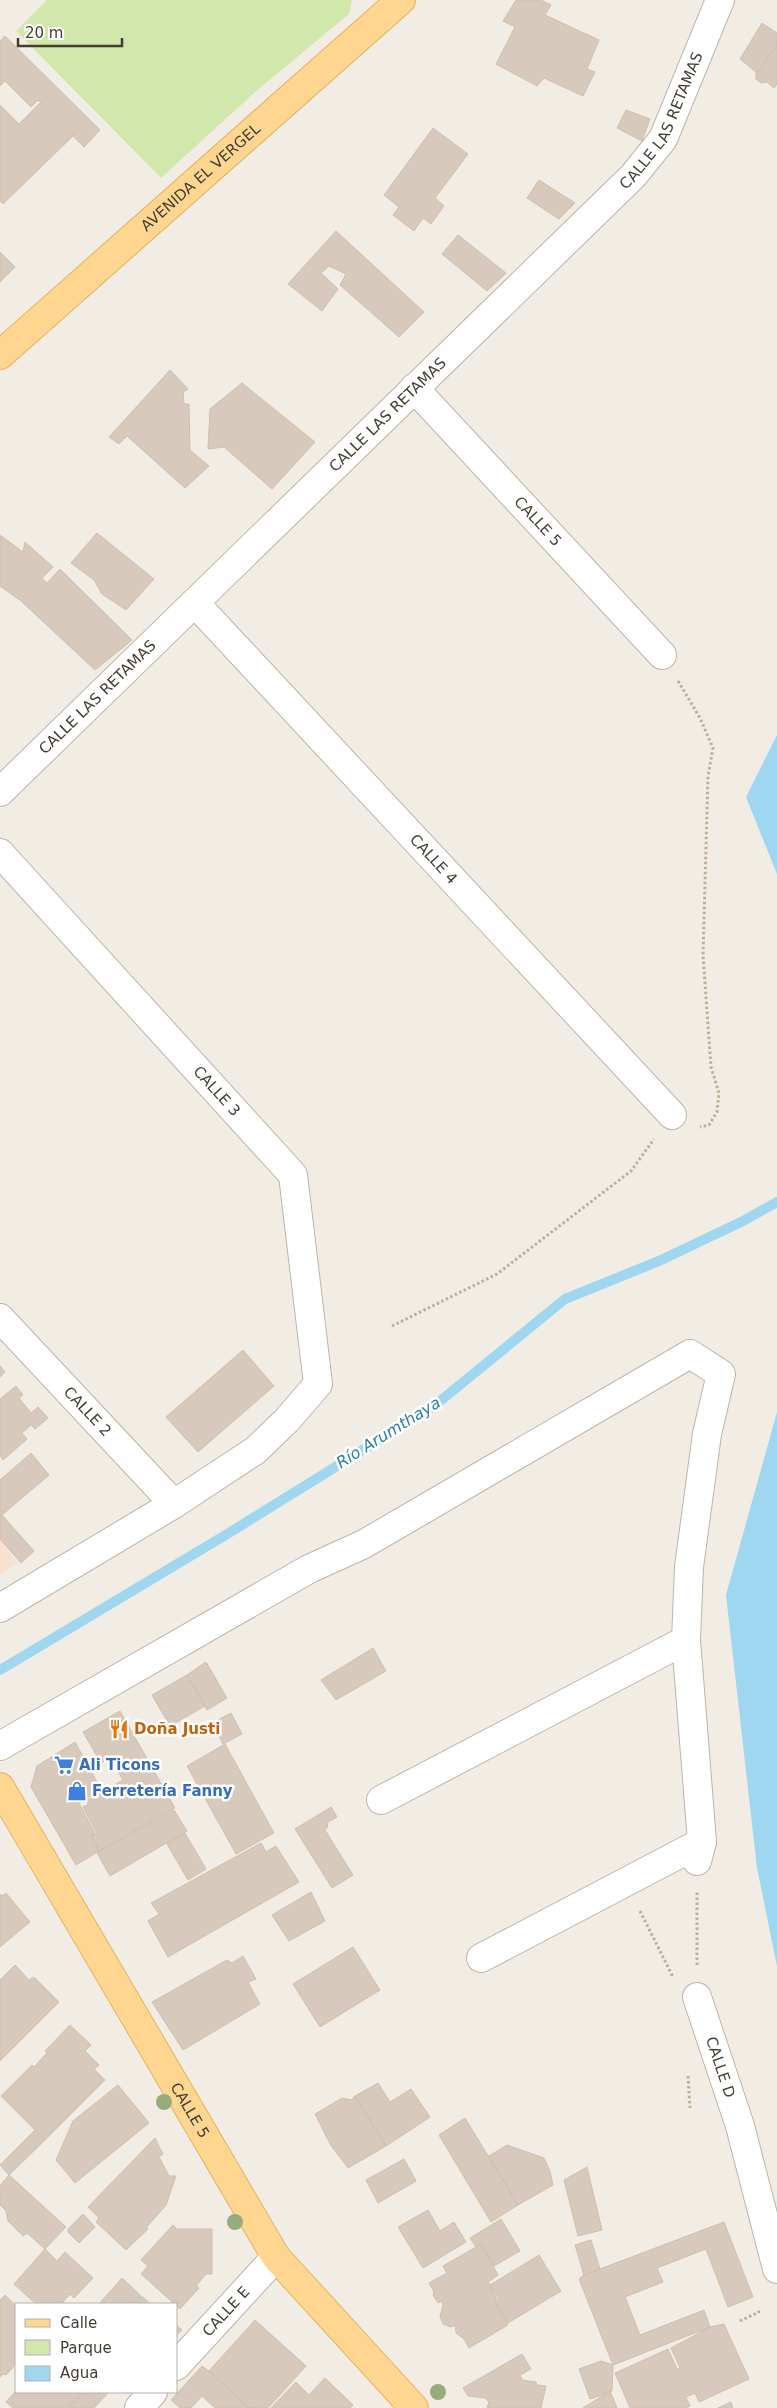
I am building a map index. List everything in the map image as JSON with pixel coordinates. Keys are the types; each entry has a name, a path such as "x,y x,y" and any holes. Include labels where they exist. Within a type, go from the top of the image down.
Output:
{"main road":[{"name":"AVENIDA EL VERGEL","path":"0,355 388,4"},
{"name":"CALLE 5","path":"0,1787 276,2257 414,2408"}],"street":[{"name":"CALLE LAS RETAMAS","path":"0,792 633,176 663,139 720,0"},
{"name":"CALLE 5","path":"414,388 662,655"},
{"name":"CALLE 4","path":"195,603 672,1115"},
{"name":"CALLE 3","path":"0,853 293,1174 318,1384 287,1420 256,1450 174,1504"},
{"name":"CALLE 2","path":"0,1318 174,1504"},
{"path":"0,1746 309,1569 364,1544 690,1354 721,1374 707,1434 691,1548 686,1640 699,1851 481,1958"},
{"path":"0,1608 174,1504"},
{"path":"381,1800 686,1640"},
{"name":"CALLE D","path":"697,1997 740,2126 777,2269"},
{"name":"CALLE E","path":"178,2364 276,2257"},
{"path":"138,2408 152,2393"}],"path":[{"path":"392,1326 497,1274 631,1171 672,1115 690,1129 709,1125 717,1112 719,1093 711,1067 702,955 708,776 713,748 700,718 662,655"},
{"path":"697,1997 699,1851"},
{"path":"740,2321 759,2312 758,2309"}],"shaded area":[{"path":"0,1539 17,1563 0,1574"}],"green space":[{"path":"47,0 352,0 349,14 255,92 161,178 16,31"}],"water":[{"path":"777,735 777,874 746,797"},
{"path":"777,1412 777,1966 757,1868 726,1595"}],"building":[{"path":"516,0 541,0 551,5 545,15 599,40 587,69 595,72 583,96 544,78 537,86 496,64 515,27 503,21"},
{"path":"762,23 777,33 777,46 757,73 740,59"},
{"path":"5,36 100,130 84,147 38,100 31,107 5,81 0,86 0,41"},
{"path":"777,46 777,84 774,88 767,82 761,83 756,79 756,73"},
{"path":"41,102 74,135 3,204 0,201 0,105 19,124"},
{"path":"626,110 650,119 642,141 617,128"},
{"path":"433,128 468,154 435,198 444,206 431,224 423,218 414,231 393,215 399,207 384,195"},
{"path":"539,180 575,203 559,219 527,198"},
{"path":"336,231 424,312 399,337 340,285 346,274 329,266 321,273 338,289 322,311 288,284"},
{"path":"458,235 506,273 487,291 442,254"},
{"path":"0,252 15,267 0,282"},
{"path":"170,370 188,389 183,392 184,404 189,404 190,450 209,466 185,488 127,436 119,444 109,437"},
{"path":"242,383 315,442 272,489 224,447 208,449 210,409"},
{"path":"97,533 154,579 126,610 102,594 94,580 71,563"},
{"path":"0,535 23,552 25,542 53,567 42,578 47,583 60,569 132,640 95,670 21,601 0,586"},
{"path":"243,1350 274,1386 198,1452 166,1417"},
{"path":"0,1366 5,1372 0,1377"},
{"path":"16,1386 23,1395 19,1398 31,1413 38,1407 48,1418 35,1429 31,1425 22,1433 27,1439 3,1460 0,1455 0,1399"},
{"path":"31,1453 49,1475 2,1515 34,1551 21,1563 0,1539 0,1480"},
{"path":"373,1648 386,1671 336,1700 321,1680"},
{"path":"206,1662 227,1698 207,1710 187,1675"},
{"path":"187,1675 205,1706 170,1726 152,1695"},
{"path":"120,1711 175,1808 99,1851 91,1836 97,1833 83,1807 88,1805 87,1800 123,1780 117,1770 123,1766 117,1754 101,1763 83,1732"},
{"path":"231,1713 242,1734 223,1744 212,1723"},
{"path":"75,1742 101,1789 79,1803 95,1833 91,1836 99,1851 76,1865 31,1787 37,1766"},
{"path":"225,1744 274,1833 236,1854 187,1766"},
{"path":"331,1807 337,1817 328,1822 325,1830 353,1875 332,1888 295,1829"},
{"path":"174,1810 187,1831 110,1876 97,1853"},
{"path":"185,1833 206,1869 188,1880 167,1844"},
{"path":"261,1843 266,1852 276,1846 299,1882 168,1957 148,1921 159,1914 151,1903"},
{"path":"311,1892 325,1921 289,1941 272,1915"},
{"path":"6,1893 30,1922 0,1947 0,1894 2,1896"},
{"path":"353,1947 380,1990 320,2027 293,1984"},
{"path":"243,1956 256,1979 248,1982 260,2004 183,2050 152,2002 227,1960 232,1963"},
{"path":"15,1965 29,1980 34,1977 59,2002 0,2061 0,1980"},
{"path":"70,2025 91,2045 85,2051 99,2065 94,2069 105,2080 45,2140 1,2096 32,2065 34,2067 47,2053 45,2051"},
{"path":"378,2083 390,2102 411,2089 430,2117 386,2146 355,2096"},
{"path":"118,2085 149,2123 75,2183 56,2160 73,2121"},
{"path":"355,2096 386,2146 348,2168 330,2144 315,2114 342,2098 351,2100"},
{"path":"465,2118 518,2205 491,2222 439,2135"},
{"path":"35,2130 45,2140 9,2175 0,2165"},
{"path":"155,2138 163,2154 159,2157 169,2176 176,2176 166,2205 146,2228 148,2229 126,2250 96,2222 99,2218 88,2207"},
{"path":"507,2145 544,2158 550,2171 553,2185 518,2205 489,2156"},
{"path":"404,2159 416,2181 378,2203 366,2180"},
{"path":"587,2167 602,2230 578,2236 564,2180"},
{"path":"9,2175 66,2227 45,2249 27,2233 23,2236 8,2221 6,2211 0,2205 0,2186"},
{"path":"428,2210 440,2231 454,2222 466,2242 423,2268 398,2227"},
{"path":"83,2214 95,2227 79,2243 68,2232 68,2229"},
{"path":"501,2219 520,2251 494,2266 481,2244 476,2247 470,2238"},
{"path":"724,2222 753,2297 728,2307 706,2249 657,2268 663,2282 625,2297 640,2335 704,2310 710,2327 613,2365 579,2279 584,2275"},
{"path":"173,2225 177,2229 212,2229 212,2274 206,2274 196,2286 199,2288 180,2309 178,2303 173,2303 141,2274 148,2266 141,2260"},
{"path":"591,2240 600,2269 584,2275 575,2245"},
{"path":"481,2244 498,2275 488,2282 497,2299 494,2301 508,2325 469,2348 464,2339 456,2333 455,2325 451,2327 443,2324 440,2316 443,2305 442,2301 438,2303 429,2283 447,2273 443,2266"},
{"path":"45,2249 57,2261 65,2252 93,2278 74,2298 70,2294 62,2303 35,2303 14,2284"},
{"path":"539,2255 561,2291 508,2323 495,2302 499,2299 490,2285"},
{"path":"122,2278 141,2296 134,2303 100,2303"},
{"path":"5,2295 15,2305 15,2360 13,2362 15,2365 6,2375 3,2374 0,2377 0,2300"},
{"path":"141,2296 150,2303 134,2303"},
{"path":"255,2320 306,2366 268,2408 249,2408 209,2371"},
{"path":"724,2324 749,2379 699,2402 695,2393 686,2397 690,2406 686,2408 630,2408 615,2373 668,2349 677,2369 680,2368 671,2348 710,2327"},
{"path":"522,2354 531,2369 520,2375 522,2380 546,2386 541,2408 487,2408 489,2402 485,2398 468,2396 463,2388"},
{"path":"601,2361 613,2365 612,2391 590,2399 579,2369"},
{"path":"202,2366 249,2408 215,2408 202,2396 191,2408 180,2408 171,2400"},
{"path":"325,2378 353,2405 350,2408 271,2408 296,2382 309,2395"},
{"path":"610,2391 617,2408 583,2408"},
{"path":"15,2392 82,2393 68,2408 13,2408 6,2402"},
{"path":"82,2393 108,2393 94,2408 68,2408"},
{"path":"731,2402 733,2408 718,2408"}],"waterway":[{"name":"Río Arumthaya","path":"0,1670 224,1536 434,1406 565,1299 659,1261 743,1221 777,1202"}],"place":[{"name":"Doña Justi","path":"119,1729"},
{"name":"Ali Ticons","path":"64,1765"},
{"name":"Ferretería Fanny","path":"77,1791"}]}
